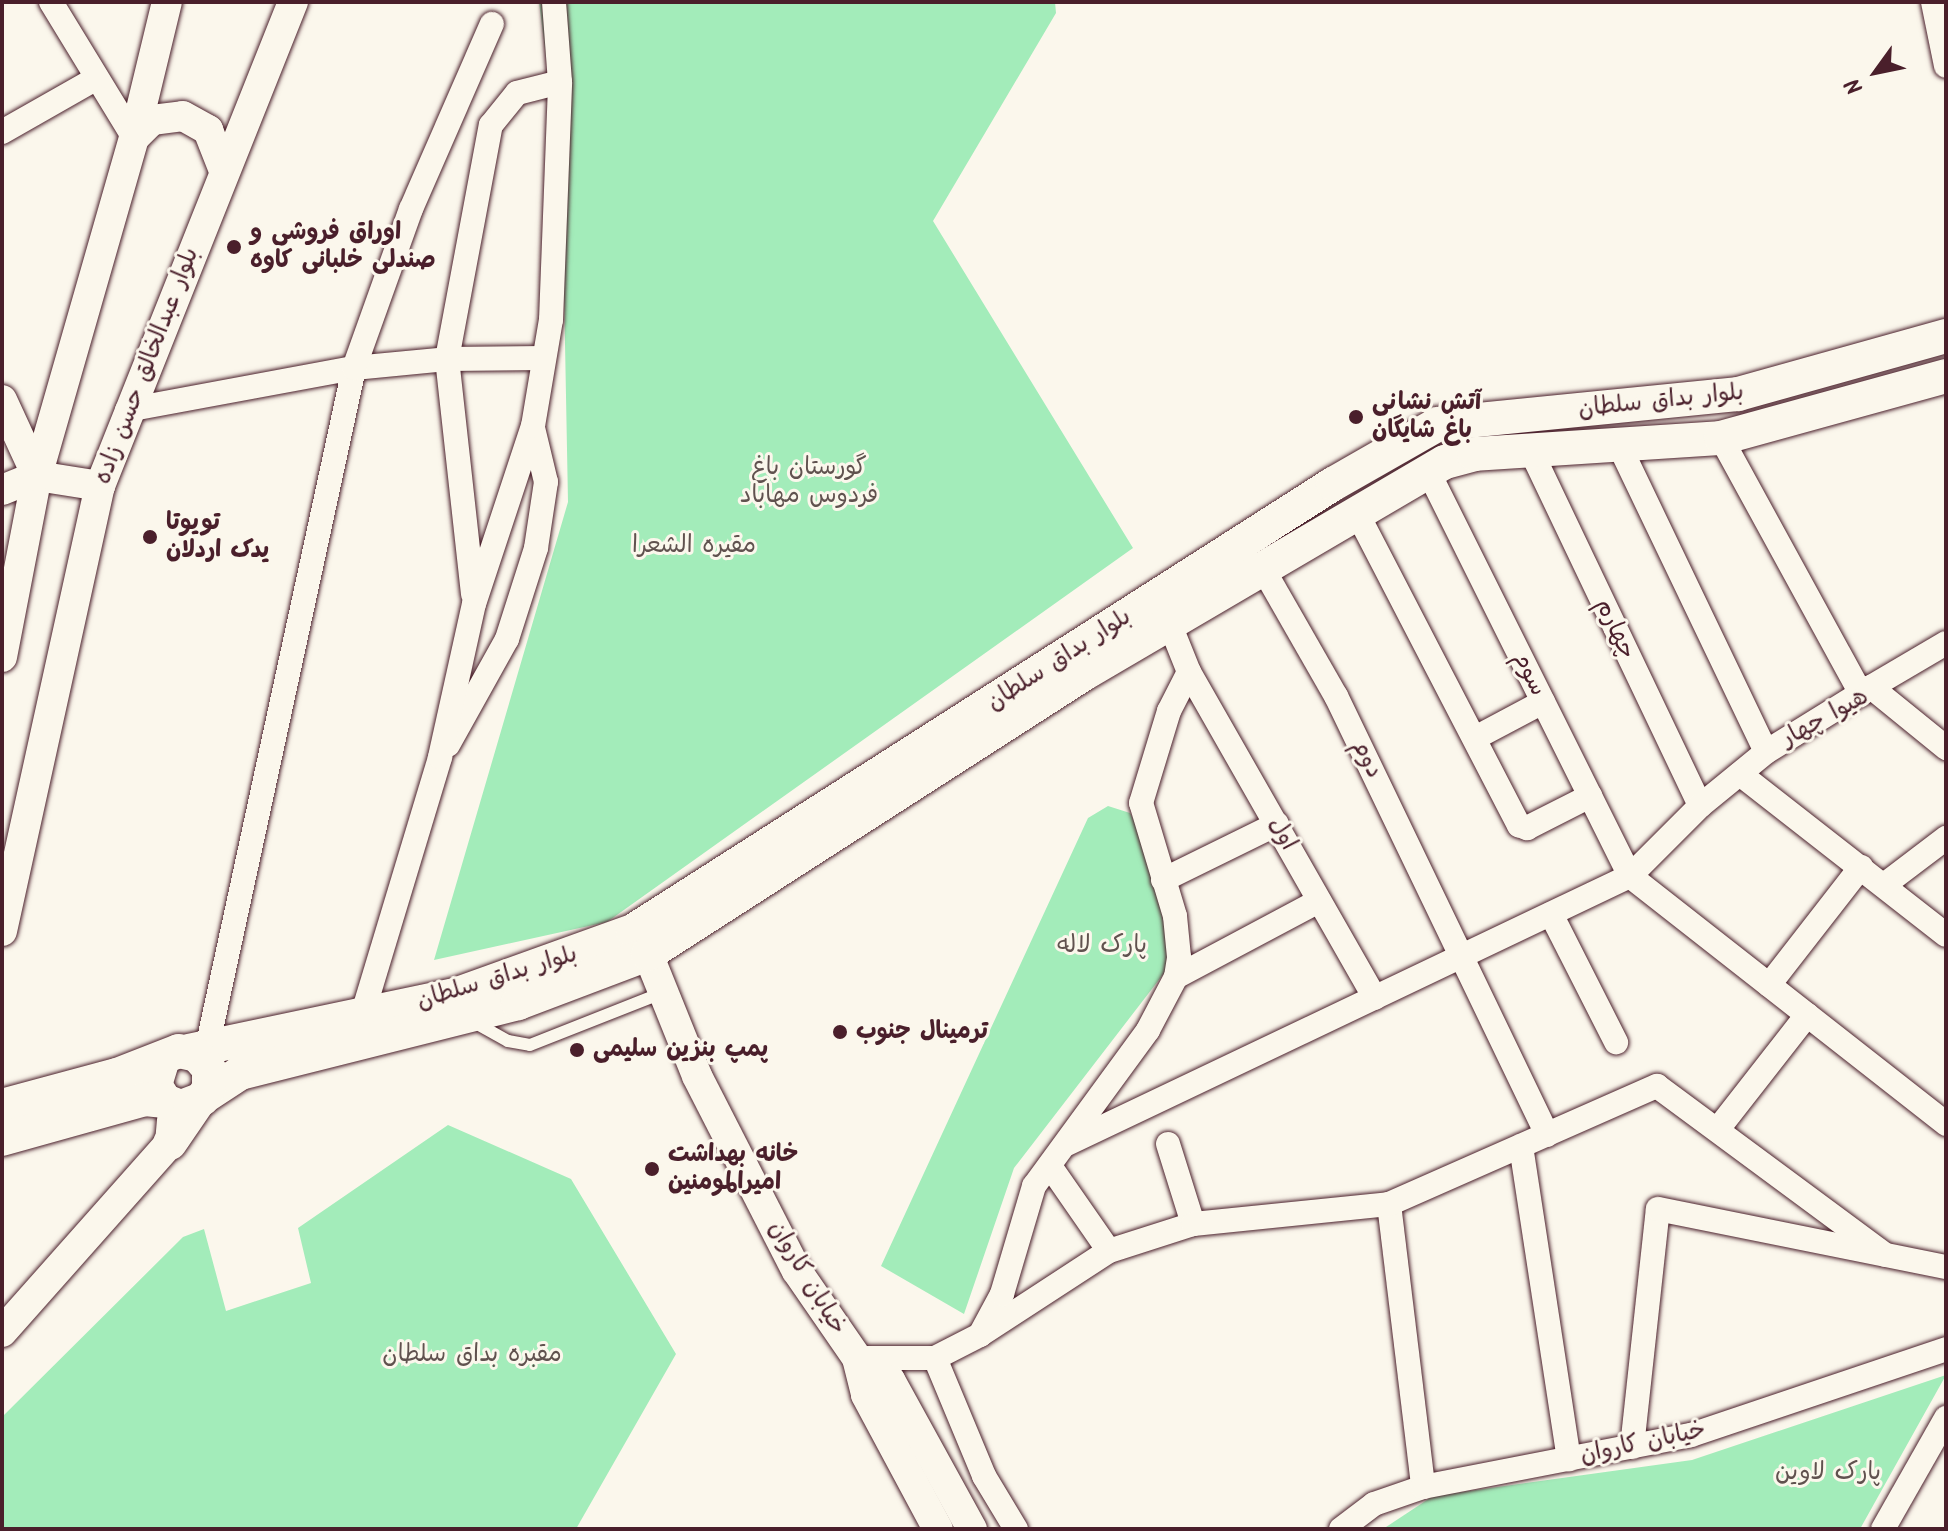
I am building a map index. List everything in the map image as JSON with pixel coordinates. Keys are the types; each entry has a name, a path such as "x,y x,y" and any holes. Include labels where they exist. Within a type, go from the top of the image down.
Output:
{"main road":[{"name":"بلوار بداق سلطان","path":"14,1109 186,1052 362,1016 511,979 633,931 1315,495 1419,432 1458,418 1738,394 1946,336"},
{"name":"بلوار بداق سلطان","path":"189,1100 240,1073 466,1018 648,954 1169,622 1428,471 1458,457 1721,438 1946,376"},
{"path":"1315,495 1330,492 1343,501 1345,512 1356,513 1352,480 1358,469"},
{"path":"170,1143 189,1100 209,1069 186,1052 155,1085 189,1100"},
{"path":"2,1139 14,1109 145,1099 189,1100"}],"street":[{"path":"51,2 134,138"},
{"path":"2,657 37,476 134,138 167,2"},
{"name":"بلوار عبدالخالق حسن زاده","path":"2,931 100,486 223,168 293,2"},
{"path":"362,1016 440,757 474,604 533,426 551,320 560,82 554,2"},
{"path":"1933,2 1946,66"},
{"path":"186,1052 354,368 411,209 492,24"},
{"path":"2,132 97,78"},
{"path":"474,604 447,359 491,125 517,93 560,82"},
{"path":"134,138 152,120 183,116 208,130 223,168"},
{"path":"127,410 354,368 447,359 544,358"},
{"path":"2,400 37,476"},
{"path":"440,757 475,705 507,639 536,548 546,482 533,426"},
{"path":"1721,438 1866,690 1946,643"},
{"path":"1619,445 1766,752"},
{"name":"چهارم","path":"1531,451 1700,806"},
{"name":"سوم","path":"1428,471 1630,876"},
{"path":"2,490 37,476 100,486"},
{"path":"1356,513 1522,829 1590,796"},
{"name":"دوم","path":"1262,567 1336,696 1547,1135"},
{"name":"اول","path":"1169,622 1189,672 1375,998"},
{"path":"980,1335 1002,1294 1034,1186 1148,1030 1176,977 1179,957 1175,916 1141,803 1169,711 1189,672"},
{"name":"هیوا چهار","path":"1067,1144 1630,876 1700,806 1766,752 1866,690 1946,748"},
{"path":"1475,738 1543,702"},
{"path":"1740,774 1946,935"},
{"path":"1163,880 1277,824"},
{"path":"1884,885 1946,838"},
{"path":"1769,985 1861,867"},
{"path":"1630,876 1946,1124"},
{"path":"1176,977 1319,901"},
{"path":"1551,914 1616,1042"},
{"name":"خیابان کاروان","path":"648,954 697,1076 797,1271 857,1358 935,1358"},
{"path":"1718,1129 1807,1015"},
{"path":"1016,1529 984,1476 935,1358 980,1335 1109,1251 1193,1224 1389,1204 1657,1086 1885,1255"},
{"path":"2,1332 170,1143"},
{"path":"1168,1144 1193,1224"},
{"path":"1521,1146 1569,1459"},
{"path":"1050,1166 1109,1251"},
{"path":"1389,1204 1423,1487"},
{"path":"1632,1447 1658,1209 1946,1267"},
{"name":"خیابان کاروان","path":"1341,1529 1374,1504 1423,1487 1691,1435 1946,1349"},
{"path":"857,1358 972,1529"},
{"path":"878,1387 938,1529"},
{"path":"1883,1529 1946,1418"}],"lane":[{"path":"466,1018 508,1041 530,1045 662,993"}],"green space":[{"name":"گورستان باغ فردوس مهاباد","path":"539,2 1055,2 1056,13 933,221 1133,548 607,922 434,960 568,502 562,184"},
{"name":"پارک لاله","path":"1108,806 1130,813 1138,827 1170,944 1165,972 1014,1168 964,1314 881,1266 1088,818"},
{"name":"مقبره بداق سلطان","path":"448,1125 571,1179 676,1354 576,1529 2,1529 2,1417 183,1237 204,1229 226,1311 311,1283 298,1228"},
{"name":"پارک لاوین","path":"1946,1375 1860,1529 1383,1529 1433,1496 1692,1460"}],"place":[{"name":"اوراق فروشی و صندلی خلبانی کاوه","path":"234,247"},
{"name":"آتش نشانی باغ شایگان","path":"1356,417"},
{"name":"تویوتا یدک اردلان","path":"150,537"},
{"name":"ترمینال جنوب","path":"840,1032"},
{"name":"پمپ بنزین سلیمی","path":"577,1050"},
{"name":"خانه بهداشت امیرالمومنین","path":"652,1169"}],"park label":[{"name":"مقیره الشعرا","path":"694,546"}]}
